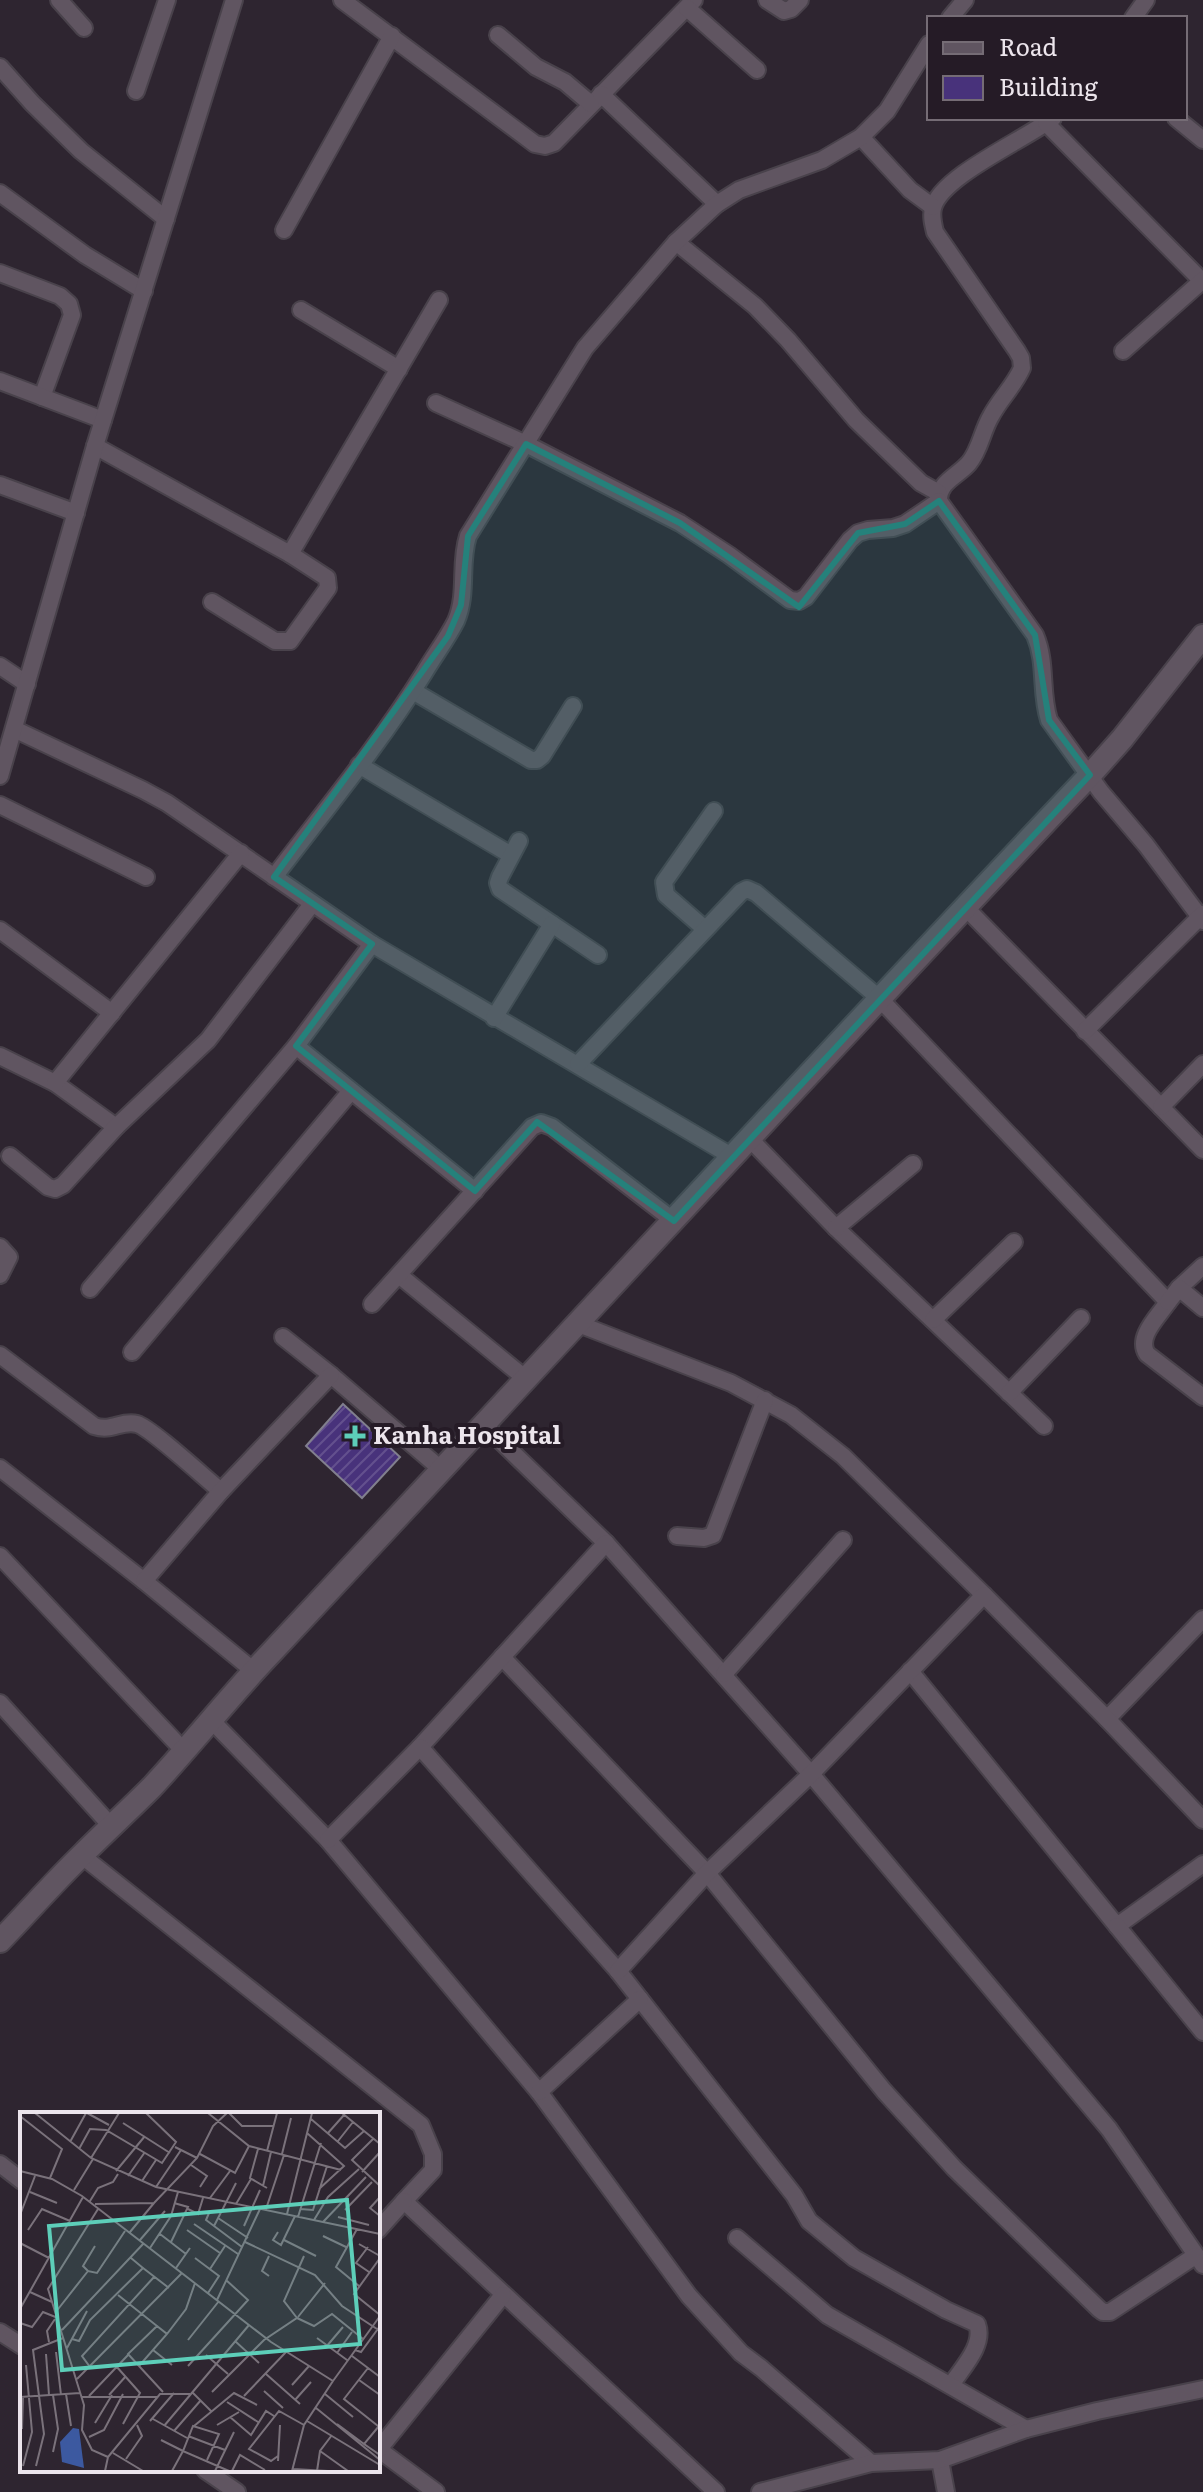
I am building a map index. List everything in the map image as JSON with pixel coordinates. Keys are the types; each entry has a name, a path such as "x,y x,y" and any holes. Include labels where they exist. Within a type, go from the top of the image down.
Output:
{"main road":[{"path":"0,1941 81,1855 155,1783 254,1671 576,1323 1090,775 1203,636"}],"street":[{"path":"59,0 84,28"},
{"path":"136,91 167,0"},
{"path":"342,0 535,144 545,146 554,143 691,4 757,70"},
{"path":"767,0 784,11 800,0"},
{"path":"952,16 965,0"},
{"path":"0,776 95,446 231,2"},
{"path":"498,35 536,67 596,99 717,204"},
{"path":"284,230 392,36"},
{"path":"274,877 413,691 448,636 461,605 464,551 468,536 585,348 676,242 717,204 739,190 822,160 861,137 887,111 927,47"},
{"path":"0,67 81,151 166,219"},
{"path":"1178,120 1203,140"},
{"path":"436,403 526,444 680,523 790,600 799,601 806,597 858,533 905,524 939,497 975,455 990,417 1022,368 1017,351 935,232 933,207 937,197 967,172 1049,121 1203,280 1123,351"},
{"path":"861,137 910,190 933,207"},
{"path":"0,193 85,255 144,291"},
{"path":"676,242 772,322 856,420 939,497 1035,635 1041,650 1049,720 1202,917 1085,1031"},
{"path":"0,273 60,296 69,304 72,315 42,397"},
{"path":"290,554 439,300"},
{"path":"301,310 399,369"},
{"path":"0,381 103,420"},
{"path":"95,446 290,554 327,578 328,588 290,641 275,641 212,602"},
{"path":"0,485 76,513"},
{"path":"0,666 27,684"},
{"path":"413,691 531,760 542,756 573,706"},
{"path":"14,729 143,790 194,820 372,944 733,1157"},
{"path":"359,765 515,848 500,877 500,889 598,955"},
{"path":"0,805 146,877"},
{"path":"705,929 666,895 664,882 714,811"},
{"path":"55,1083 241,853"},
{"path":"578,1064 705,929 747,889 756,893 879,998 1168,1302"},
{"path":"10,1156 48,1187 59,1188 116,1127 208,1040 312,904"},
{"path":"965,907 1203,1150"},
{"path":"494,1018 552,924"},
{"path":"0,930 112,1013"},
{"path":"90,1289 296,1046 372,944"},
{"path":"296,1046 475,1191"},
{"path":"0,1056 55,1083 116,1127"},
{"path":"1161,1107 1203,1064"},
{"path":"132,1352 351,1091"},
{"path":"372,1304 532,1127 541,1123 552,1127 674,1221"},
{"path":"750,1139 836,1228 1044,1426"},
{"path":"836,1228 913,1164"},
{"path":"933,1320 1014,1242"},
{"path":"0,1247 9,1257 0,1275"},
{"path":"1203,1266 1168,1302 1143,1339 1143,1347 1147,1354 1203,1397"},
{"path":"399,1275 526,1379"},
{"path":"1179,1288 1203,1308"},
{"path":"1009,1393 1081,1318"},
{"path":"576,1323 731,1383 802,1423 843,1456 984,1595 1203,1820"},
{"path":"283,1337 442,1470"},
{"path":"0,1355 94,1426 111,1429 126,1423 143,1427 221,1491"},
{"path":"144,1581 221,1491 331,1375"},
{"path":"677,1536 704,1538 713,1535 765,1400"},
{"path":"484,1425 606,1543 811,1774 1109,2129 1199,2260 1110,2312 1099,2309 954,2168 884,2091 707,1873 502,1657"},
{"path":"0,1468 254,1671"},
{"path":"724,1674 843,1540"},
{"path":"328,1840 420,1747 606,1543"},
{"path":"0,1556 183,1750"},
{"path":"618,1971 707,1873 811,1774 984,1595"},
{"path":"1107,1719 1203,1619"},
{"path":"910,1671 1203,2032"},
{"path":"0,1703 112,1827"},
{"path":"211,1720 328,1840 539,2092 689,2296 741,2353 871,2463"},
{"path":"420,1747 618,1971 794,2195 809,2221 854,2258 977,2324 979,2343 951,2385"},
{"path":"81,1855 421,2125 433,2154 433,2170 380,2228"},
{"path":"1117,1926 1203,1864"},
{"path":"539,2092 640,1999"},
{"path":"0,2164 20,2179"},
{"path":"404,2201 716,2492"},
{"path":"737,2238 827,2315 1026,2429"},
{"path":"380,2447 503,2295"},
{"path":"0,2332 20,2345"},
{"path":"769,2491 871,2463 940,2460 1026,2429 1203,2389"},
{"path":"380,2450 436,2492"},
{"path":"940,2460 946,2492"},
{"path":"208,2472 237,2492"}],"highlighted area":[{"path":"526,444 680,523 799,607 858,533 905,524 939,501 1035,635 1049,720 1090,775 674,1221 537,1122 475,1191 296,1046 372,944 274,877 448,636 461,605 468,536"}],"building":[{"path":"343,1404 400,1457 362,1498 306,1446"}],"place":[{"name":"Kanha Hospital","path":"355,1436"}]}
